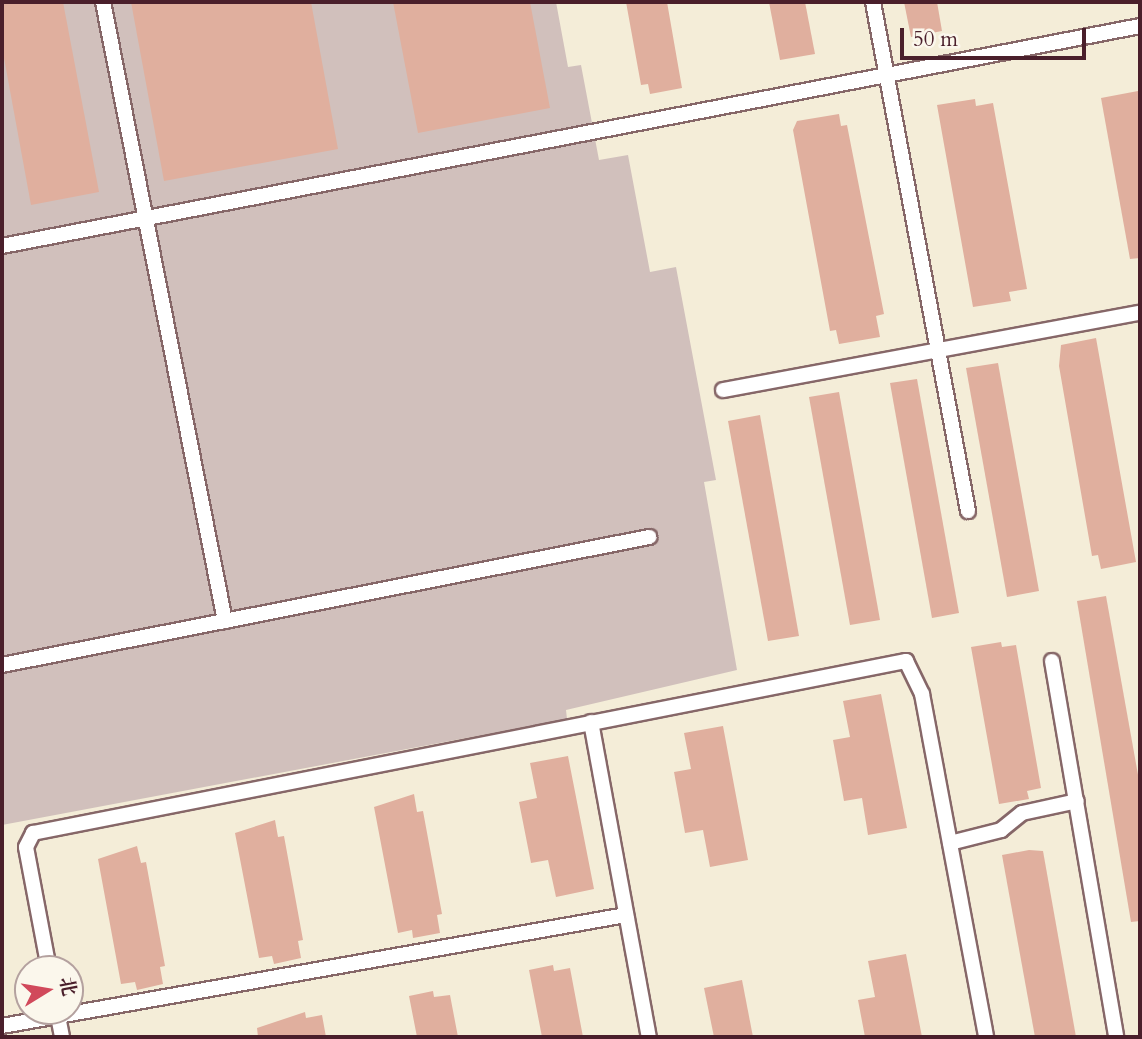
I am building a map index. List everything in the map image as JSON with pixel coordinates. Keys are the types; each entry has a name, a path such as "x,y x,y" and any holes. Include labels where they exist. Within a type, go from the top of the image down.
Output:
{"lane":[{"path":"103,2 225,621"},
{"path":"873,2 968,511"},
{"path":"2,246 1140,26"},
{"path":"723,390 1140,313"},
{"path":"2,665 649,537"},
{"path":"1052,660 1116,1037"},
{"path":"46,955 26,847 33,832 905,661 922,694 986,1037"},
{"path":"591,722 649,1037"},
{"path":"950,843 1001,830 1023,813 1077,801"},
{"path":"84,1008 626,915"}],"shaded area":[{"path":"2,2 556,2 568,67 581,65 599,160 628,155 650,272 676,267 716,480 704,482 737,670 566,710 567,719 2,825"}],"building":[{"path":"2,2 63,2 99,192 31,205 2,47"},
{"path":"131,2 311,2 338,149 164,181"},
{"path":"393,2 530,2 550,108 418,133"},
{"path":"626,2 667,2 682,88 650,94 648,84 641,85"},
{"path":"769,2 805,2 815,54 780,60"},
{"path":"904,2 937,2 942,31 911,37"},
{"path":"1138,91 1140,258 1130,259 1101,98"},
{"path":"975,99 976,106 993,103 1027,289 1009,292 1011,301 973,307 937,105"},
{"path":"839,114 841,126 847,125 884,314 876,316 880,337 839,344 836,330 830,331 793,130 797,121"},
{"path":"1096,338 1136,562 1101,569 1098,555 1092,556 1059,366 1061,345"},
{"path":"998,363 1039,591 1007,597 966,368"},
{"path":"917,379 959,613 932,618 890,383"},
{"path":"839,392 880,620 850,625 809,397"},
{"path":"760,415 799,636 768,641 728,421"},
{"path":"1106,596 1140,786 1140,921 1131,922 1077,601"},
{"path":"1001,642 1002,647 1016,645 1041,788 1027,791 1029,799 999,804 971,647"},
{"path":"881,694 907,828 868,835 862,798 844,801 833,740 850,737 843,701"},
{"path":"723,726 748,860 710,867 703,830 685,833 674,772 691,769 684,733"},
{"path":"568,756 594,889 556,897 548,860 531,863 519,802 537,798 530,763"},
{"path":"414,794 417,812 423,811 442,914 437,915 440,933 413,938 412,930 398,933 374,807"},
{"path":"275,820 278,837 284,836 303,940 298,941 301,958 274,964 272,956 259,958 235,833"},
{"path":"137,846 141,863 146,862 165,966 160,967 163,984 137,990 135,982 121,984 98,859"},
{"path":"1029,850 1043,851 1076,1037 1035,1037 1002,855"},
{"path":"906,954 922,1037 865,1037 858,1000 875,997 868,961"},
{"path":"553,965 554,971 570,968 583,1037 542,1037 529,970"},
{"path":"742,980 753,1037 714,1037 704,988"},
{"path":"433,991 434,997 450,995 458,1037 417,1037 409,996"},
{"path":"305,1012 306,1018 322,1015 326,1037 258,1037 257,1028"}]}
